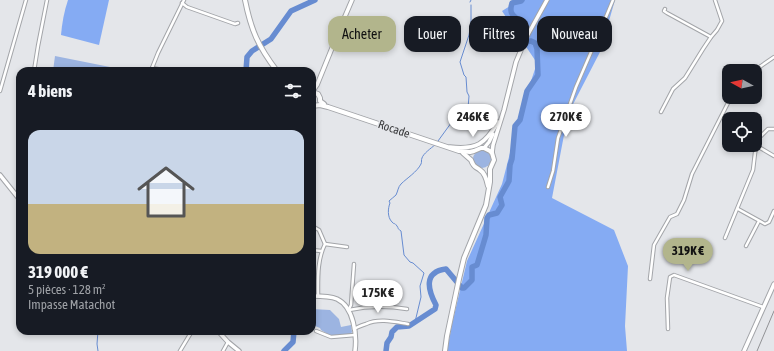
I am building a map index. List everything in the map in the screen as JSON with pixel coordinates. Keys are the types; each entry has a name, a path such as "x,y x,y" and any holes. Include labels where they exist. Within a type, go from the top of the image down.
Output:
{"main road":[{"path":"245,0 248,18 258,44 262,52 274,67"},
{"path":"316,105 319,103 320,98 316,88 317,85 352,0"},
{"path":"445,351 464,258 486,205 491,166 494,160 492,153 493,145 502,119 516,62 526,38 547,0"},
{"path":"484,148 491,139 506,101"},
{"name":"Rocade","path":"319,103 459,151"},
{"path":"444,146 464,148 479,144 490,135 498,122"},
{"path":"459,151 470,152 484,148 488,149 492,153"},
{"path":"459,151 467,156 473,165 480,170 485,177 489,188"},
{"path":"471,160 474,151"},
{"path":"480,170 484,170 491,166"},
{"path":"0,175 16,195"},
{"path":"744,351 774,284"},
{"path":"318,296 338,299 344,303 349,310 355,335 355,351"},
{"path":"222,335 239,351"}],"street":[{"path":"0,91 26,0"},
{"path":"35,67 48,0"},
{"path":"548,187 553,171 558,139 576,87 612,0"},
{"path":"661,112 673,89 685,78 722,21 714,0"},
{"path":"153,67 183,2 187,7 235,24 238,23"},
{"path":"665,9 664,11 667,13 711,38"},
{"path":"762,66 774,57"},
{"path":"650,279 654,245 670,217 676,214 684,200 692,174 727,104"},
{"path":"762,135 768,129 774,129"},
{"path":"762,149 774,156"},
{"path":"726,238 752,170 755,152"},
{"path":"738,209 765,224 769,222 774,211"},
{"path":"746,246 759,221"},
{"path":"316,228 319,230 325,244"},
{"path":"325,244 347,247"},
{"path":"318,296 321,251 325,244"},
{"path":"316,250 321,251"},
{"path":"349,310 351,306 354,264"},
{"path":"668,329 670,277 674,275 763,307"},
{"path":"349,310 378,307 407,310"},
{"path":"354,329 376,321 408,324"},
{"path":"316,331 331,337 355,335"},
{"path":"180,351 190,335"},
{"path":"223,351 228,342"}],"shaded area":[{"path":"68,0 109,0 99,45 61,35 63,18"},
{"path":"520,0 615,0 610,16 537,16 537,52 600,52 568,114 552,198 614,230 628,266 625,326 627,351 447,351 467,261 502,184 520,114 537,63 529,51 529,16 505,16 502,11"},
{"path":"55,56 110,67 54,67"},
{"path":"478,150 486,150 491,155 489,166 486,168 478,168 473,163 473,155"},
{"path":"316,309 330,310 339,319 341,327 351,325 352,332 350,335 331,336 316,326"}],"waterway":[{"path":"246,67 247,57 252,51 271,39 291,11 315,0"},
{"path":"386,351 387,343 392,332 397,327 409,326 435,309 436,305 431,293 429,282 434,274 446,269 462,288 464,288 472,280 472,267 477,265 486,235 487,218 489,215 497,213 502,205 500,197 509,181 515,126 520,120 527,91 538,75 537,49 535,43 531,41 525,42 519,35 519,21 511,11 512,3 522,0"},
{"path":"438,141 454,119 468,108 469,96 467,92 466,77 460,62 469,35 471,5"},
{"path":"415,322 421,297 420,286 424,273 404,255 401,231 389,218 389,201 396,195 401,184 419,167 427,151 435,145"},
{"path":"98,335 98,351"},
{"path":"284,351 293,342 294,335"}],"railway":[{"path":"757,351 774,311"}]}
